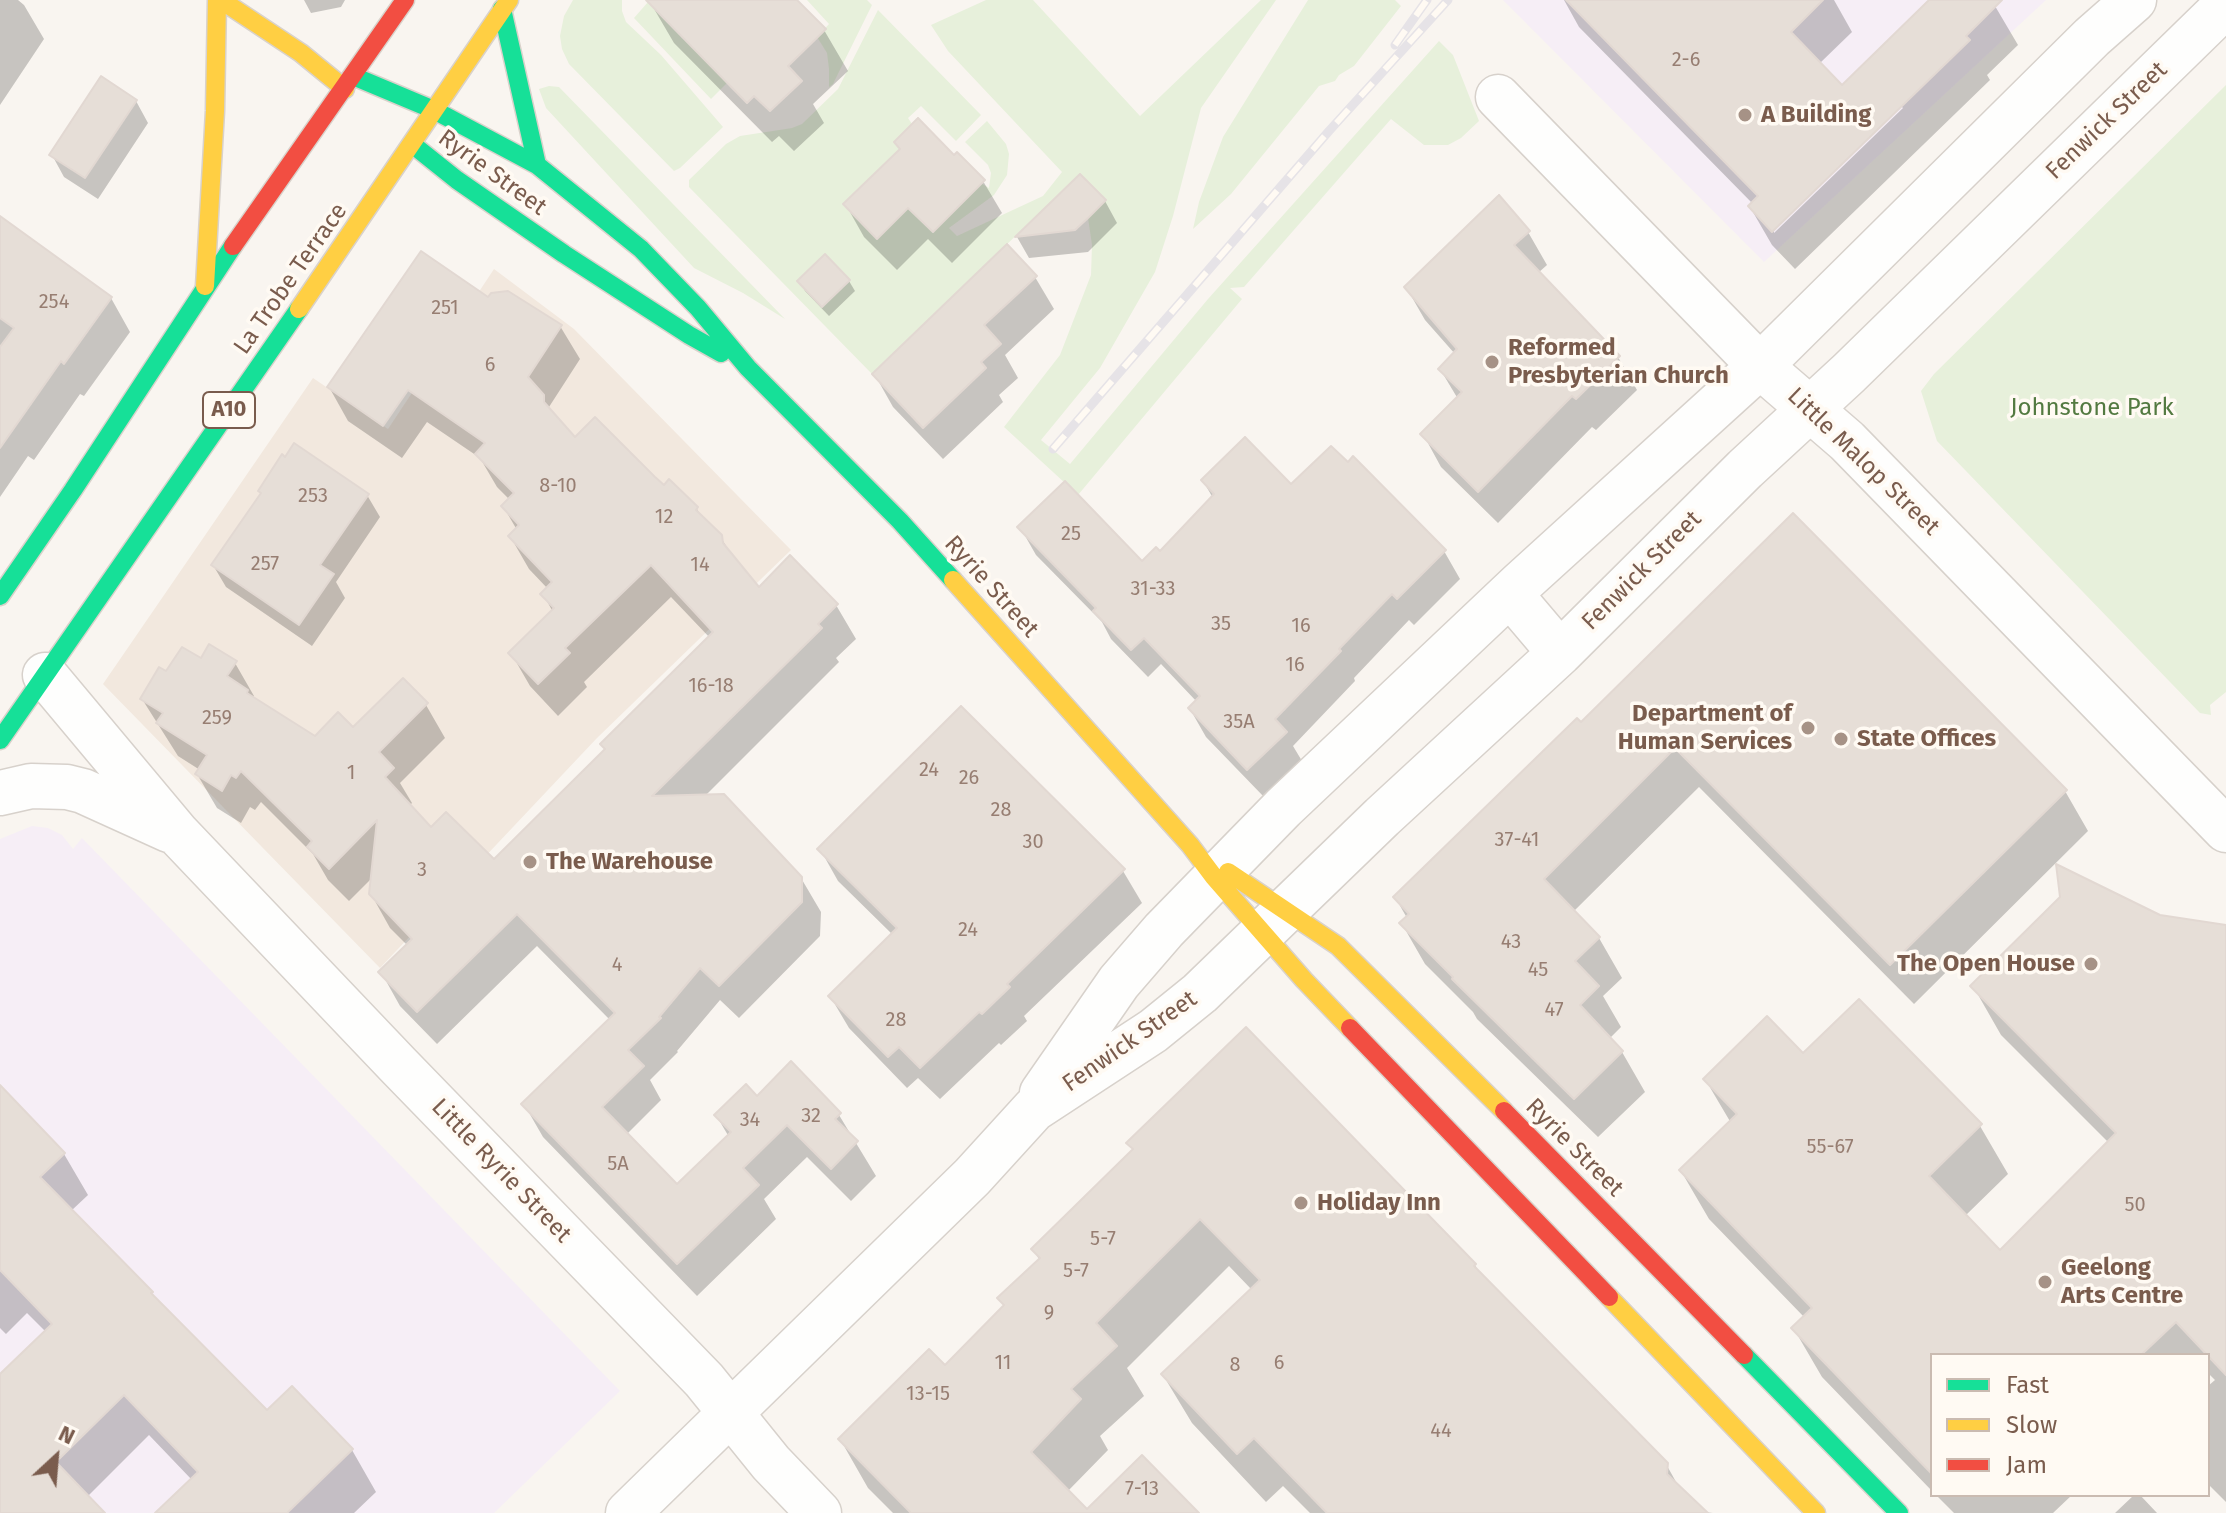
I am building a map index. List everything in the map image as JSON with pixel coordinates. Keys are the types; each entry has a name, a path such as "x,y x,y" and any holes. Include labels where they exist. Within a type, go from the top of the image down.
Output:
{"main road":[{"name":"Ryrie Street","path":"219,0 351,88 434,110 537,165 641,249 698,308 748,368 900,521 1209,864 1275,922 1316,993 1816,1513"},
{"path":"205,286 219,0"},
{"path":"0,596 73,490 205,286 351,88 405,0"},
{"path":"505,5 537,165"},
{"name":"La Trobe Terrace","path":"0,740 406,140 434,110 505,5"},
{"name":"Ryrie Street","path":"406,140 457,180 564,254 689,335 748,368"},
{"name":"Ryrie Street","path":"1209,864 1275,922 1338,946 1574,1181 1899,1513"}],"street":[{"name":"Fenwick Street","path":"1034,1109 1119,982 1164,930 1209,864 1283,808 1510,594 1760,366 2092,37 2134,0"},
{"name":"Fenwick Street","path":"628,1513 972,1177 1034,1109 1153,1031 1200,993 1382,817 1560,653 1745,469 1811,409 2226,5"},
{"name":"Little Malop Street","path":"1498,97 1760,366 1847,441 2226,830"},
{"path":"1510,594 1560,653"},
{"name":"Little Ryrie Street","path":"45,675 178,834 693,1368 771,1463 819,1513"},
{"name":"Little Ryrie Street","path":"0,793 31,786 67,787 83,791 178,834"}],"shaded area":[{"path":"1503,0 2046,0 1764,262"},
{"path":"494,269 574,329 791,550 597,738 380,968 103,684 313,378 388,429"},
{"path":"32,826 48,828 62,835 73,849 82,838 620,1391 494,1513 0,1513 0,839"}],"green space":[{"path":"573,0 622,0 626,22 661,55 723,127 680,168 674,171 569,64 560,36 564,16"},
{"path":"807,0 867,0 872,5 829,87 827,53 817,37 829,24"},
{"path":"986,0 1033,0 1140,116 1261,0 1276,0 1201,108 1155,272 1100,368 1041,440 1070,464 1208,299 1439,41 1453,55 1479,121 1461,138 1448,145 1424,145 1391,119 1244,287 1230,288 1242,299 1078,495 1004,427 1060,355 1091,275 1092,245 1088,218 1106,200 1080,174 872,374 689,187 689,180 726,144 740,136 802,124 838,89 878,10 981,115 956,141 921,106 908,118 912,124 894,142 900,149 843,205 868,229 908,208 933,231 981,183 989,188 991,173 988,165 965,142 987,121 1006,144 1009,154 1007,175 994,195 949,228 957,236 1043,196 1062,172 948,51 931,25"},
{"path":"1308,0 1395,0 1401,6 1354,66 1335,81 1319,86 1231,194 1193,229 1199,202 1223,137"},
{"path":"648,2 727,83 711,99 634,18"},
{"name":"Johnstone Park","path":"2226,85 2226,692 2210,705 2211,715 2200,713 1937,441 1921,391 1934,374"},
{"path":"559,87 785,319 694,268 546,108 539,89"}],"building":[{"path":"646,0 797,0 826,29 788,66 802,81 770,111 754,96 747,103"},
{"path":"1566,0 1823,0 1791,32 1842,85 1929,0 2002,0 1966,36 1970,40 1772,232 1748,206 1758,196"},
{"path":"101,76 137,100 85,178 49,155"},
{"path":"918,118 954,155 957,152 985,180 933,232 908,208 877,239 843,204 900,149 894,142"},
{"path":"1080,174 1106,200 1088,218 1075,230 1015,237"},
{"path":"1499,195 1530,231 1514,245 1620,356 1576,399 1572,396 1478,492 1420,434 1462,392 1438,369 1457,349 1404,287"},
{"path":"0,216 112,297 64,364 61,361 0,448 0,347 14,328 0,318"},
{"path":"1007,244 1037,276 984,325 1001,344 981,362 986,368 923,428 872,374"},
{"path":"421,251 488,297 491,293 508,291 562,325 528,377 544,395 544,402 575,437 595,417 664,485 669,479 698,507 696,510 722,535 723,543 759,587 790,555 838,604 818,624 822,628 652,796 724,794 802,877 802,902 719,986 700,968 661,1018 628,1050 644,1066 602,1107 677,1184 731,1132 714,1115 746,1084 757,1096 791,1061 841,1113 835,1119 858,1141 831,1169 787,1125 743,1168 759,1185 677,1264 521,1104 615,1013 517,914 417,1012 378,972 412,939 369,894 377,820 329,869 307,847 312,841 241,771 236,778 231,775 222,791 195,774 207,755 156,723 163,713 140,699 159,667 166,671 182,647 201,658 209,644 237,661 227,676 248,690 247,693 315,736 338,712 353,727 403,678 428,703 379,752 394,768 385,777 431,827 446,812 494,859 605,749 600,744 713,632 651,565 565,648 570,653 538,684 508,653 554,608 540,594 552,582 508,536 519,525 501,506 514,493 475,454 485,443 408,390 383,426 327,387"},
{"path":"825,254 850,280 822,307 797,281"},
{"path":"1245,437 1291,484 1331,446 1348,462 1353,456 1446,550 1397,599 1392,594 1275,719 1287,732 1247,770 1188,708 1200,696 1144,638 1131,650 1093,611 1096,608 1017,527 1065,481 1142,561 1156,547 1160,551 1214,494 1201,480"},
{"path":"294,443 369,494 320,565 334,574 299,625 211,565 261,493 258,491 282,454 285,457"},
{"name":"State Offices","path":"1793,513 2067,790 1890,965 1675,748 1544,879 1600,937 1575,961 1599,986 1580,1005 1623,1051 1574,1099 1399,923 1409,914 1393,897 1577,718 1581,722"},
{"path":"961,706 1125,869 1007,984 1010,987 920,1068 899,1047 888,1057 828,996 897,928 817,849"},
{"path":"2056,864 2160,915 2226,925 2226,1375 2210,1358 2210,1353 2205,1353 2176,1322 2143,1353 1930,1353 1930,1472 1791,1328 1812,1308 1679,1170 1737,1114 1703,1079 1767,1016 1803,1053 1859,999 1982,1124 1929,1176 2000,1250 2116,1133 1970,986 2060,897"},
{"path":"1246,1027 1668,1463 1667,1474 1708,1513 1327,1513 1254,1438 1237,1454 1161,1374 1260,1280 1200,1219 1096,1323 1117,1346 1071,1389 1081,1399 1031,1452 1087,1509 1142,1455 1199,1513 911,1513 838,1439 929,1349 945,1365 1004,1305 997,1298 1040,1258 1031,1249 1133,1149 1126,1143"},
{"path":"0,1085 65,1153 40,1177 151,1293 267,1410 292,1386 353,1449 287,1513 155,1513 198,1472 124,1395 56,1462 105,1513 0,1513 0,1374 52,1324 0,1270"}],"railway":[{"path":"1395,45 1427,0"},
{"path":"1053,449 1329,131 1448,0"}],"traffic: fast":[{"path":"502,9 537,165"},
{"path":"353,76 434,110"},
{"path":"434,110 537,165 641,249 698,308 748,368 900,521 953,580"},
{"path":"412,144 457,180 564,254 721,353"},
{"path":"0,596 233,246"},
{"path":"0,740 299,309"},
{"path":"1744,1355 1899,1513"}],"traffic: slow":[{"path":"205,286 215,111 217,0"},
{"path":"221,0 301,53 345,89"},
{"path":"299,309 509,0"},
{"path":"953,580 1190,845 1304,980 1350,1028"},
{"path":"1228,872 1338,946 1504,1111"},
{"path":"1609,1297 1816,1513"}],"traffic: jam":[{"path":"233,246 405,0"},
{"path":"1350,1028 1609,1297"},
{"path":"1504,1111 1744,1355"}],"place":[{"name":"A Building","path":"1745,115"},
{"name":"Reformed Presbyterian Church","path":"1492,362"},
{"name":"Department of Human Services","path":"1808,728"},
{"name":"State Offices","path":"1841,739"},
{"name":"The Warehouse","path":"530,862"},
{"name":"The Open House","path":"2091,964"},
{"name":"Holiday Inn","path":"1301,1203"},
{"name":"Geelong Arts Centre","path":"2045,1282"}]}
